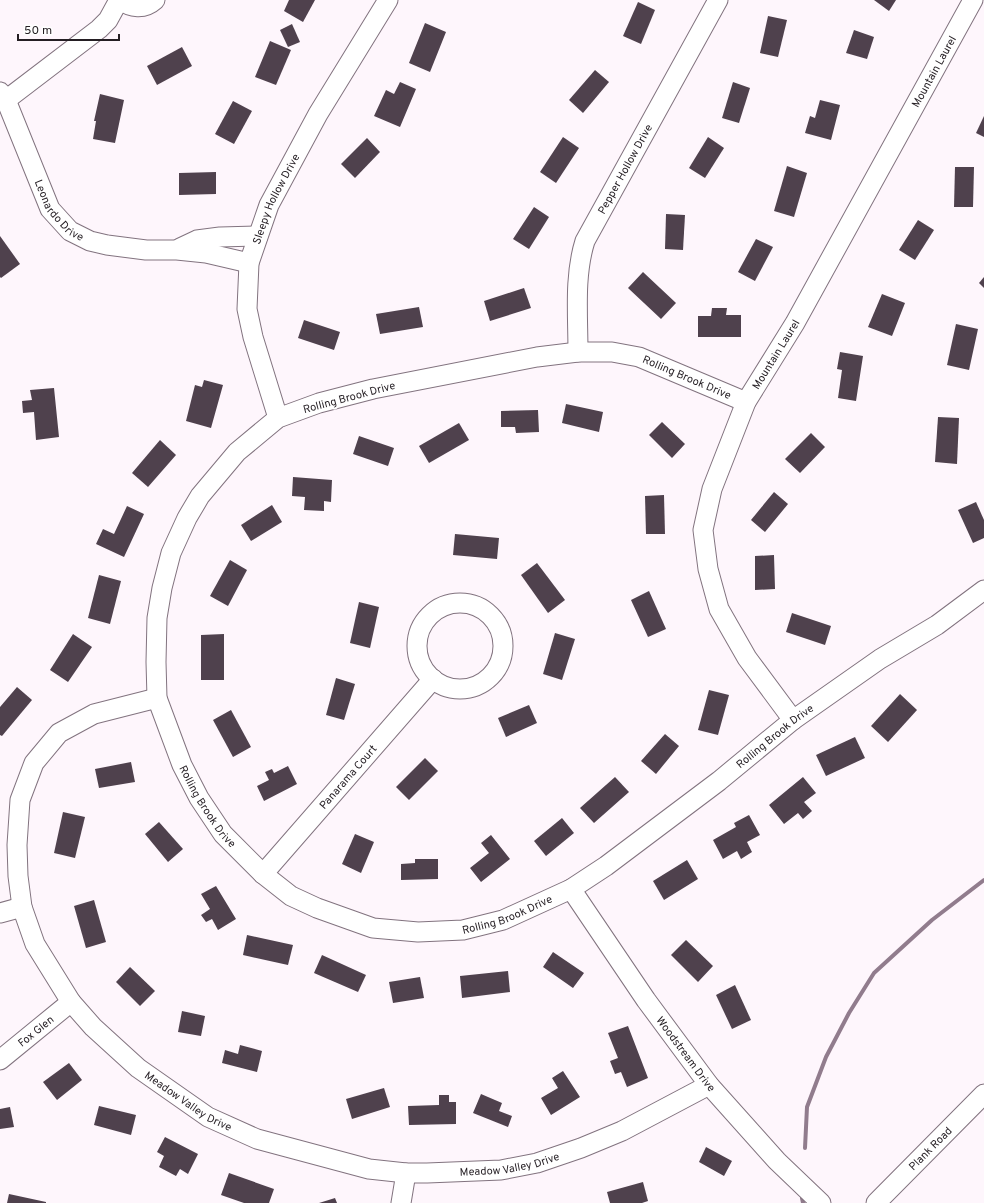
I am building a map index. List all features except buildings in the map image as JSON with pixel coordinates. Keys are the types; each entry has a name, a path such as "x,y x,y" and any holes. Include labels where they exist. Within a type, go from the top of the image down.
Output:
{"street":[{"path":"3,96 99,29 108,20 120,0 126,4 140,7 155,0"},
{"name":"Sleepy Hollow Drive","path":"278,418 253,337 247,309 249,263 269,206 318,114 388,0"},
{"name":"Pepper Hollow Drive","path":"578,352 579,274 581,254 585,241 718,0"},
{"name":"Mountain Laurel","path":"793,720 747,658 719,609 708,569 703,530 712,489 746,402 795,323 973,0"},
{"name":"Leonardo Drive","path":"3,96 50,209 70,231 90,241 107,245 146,250 177,250 206,253 249,263"},
{"name":"Leonardo Drive","path":"177,250 197,240 220,237 258,236"},
{"name":"Rolling Brook Drive","path":"746,402 639,357 612,352 578,352 537,357 380,388 319,403 278,418 237,452 200,496 187,518 171,553 162,588 158,618 156,662 157,698 182,765 199,798 223,834 263,874 291,896 317,908 373,928 418,932 463,930 503,920 571,889 606,866 719,781 793,720 880,659 937,625 984,590"},
{"path":"456,604 473,605 487,613 498,626 503,642 501,658 493,673 480,684 464,689 448,687 433,679 423,666 418,650 420,634 428,619 440,608 456,604"},
{"name":"Panarama Court","path":"263,874 433,679"},
{"name":"Meadow Valley Drive","path":"157,698 94,714 59,733 34,763 20,800 17,845 18,876 22,908 35,944 71,1002 138,1068 208,1117 257,1139 369,1169 406,1173 501,1170 537,1163 581,1148 622,1131 709,1085"},
{"name":"Woodstream Drive","path":"571,889 646,1000 709,1085 777,1161 821,1203"},
{"path":"0,913 22,908"},
{"name":"Fox Glen","path":"0,1060 71,1002"},
{"name":"Plank Road","path":"876,1203 984,1094"},
{"path":"401,1203 406,1173"}],"waterway":[{"path":"805,1148 807,1107 826,1057 849,1013 874,973 932,920 984,880"},
{"path":"802,1198 803,1203"}]}
